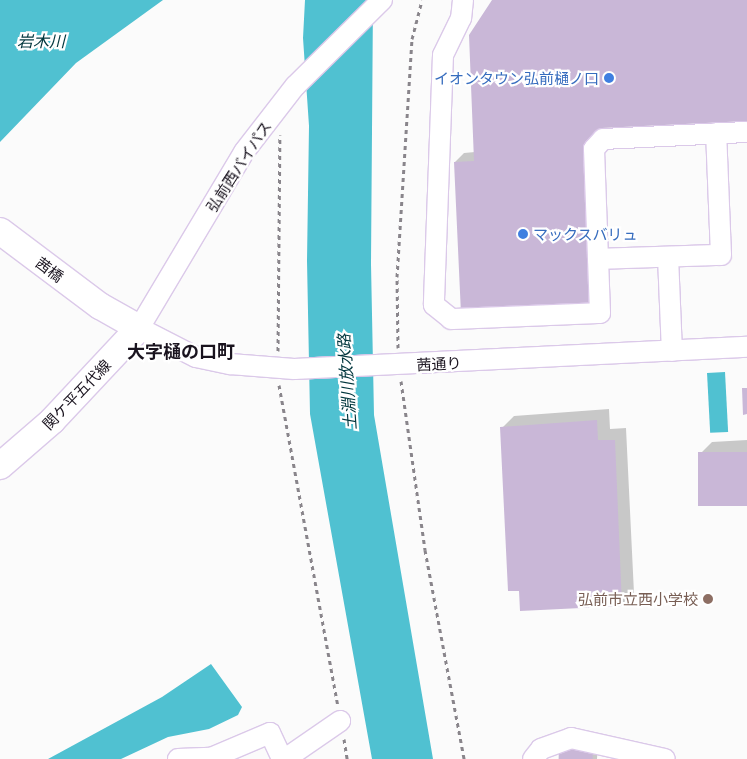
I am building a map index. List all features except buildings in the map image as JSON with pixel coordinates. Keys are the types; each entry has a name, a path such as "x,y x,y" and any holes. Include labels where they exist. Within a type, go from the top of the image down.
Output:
{"main road":[{"name":"茜橋","path":"0,231 100,306 139,328"},
{"name":"関ケ平五代線","path":"0,466 52,421 139,328"}],"street":[{"name":"弘前西バイパス","path":"139,328 244,152 295,86 382,0"},
{"path":"463,0 461,18 443,55 434,305 451,319 600,313 594,149 603,139 747,132"},
{"path":"598,259 721,255 716,133"},
{"path":"668,257 672,351"},
{"name":"茜通り","path":"139,328 196,357 230,364 286,369 391,366 747,347"},
{"path":"178,759 211,758 270,733 284,759 340,721"},
{"path":"533,759 541,749 571,738 665,759"}],"path":[{"path":"422,0 412,40 391,366 464,759"},
{"path":"276,110 281,140 286,369 281,405 347,759"}],"water":[{"name":"岩木川","path":"0,0 163,0 76,63 0,142"},
{"name":"土淵川放水路","path":"305,0 373,0 371,264 374,415 433,759 372,759 310,414 307,261 309,126 303,38"},
{"path":"725,372 728,432 710,433 707,373"},
{"path":"211,664 242,707 238,715 209,729 168,737 121,759 48,759 162,697"}],"place":[{"name":"イオンタウン弘前樋ノ口","path":"609,78"},
{"name":"マックスバリュ","path":"523,234"},
{"name":"弘前市立西小学校","path":"708,599"}],"district":[{"name":"大字樋の口町","path":"181,351"}]}
